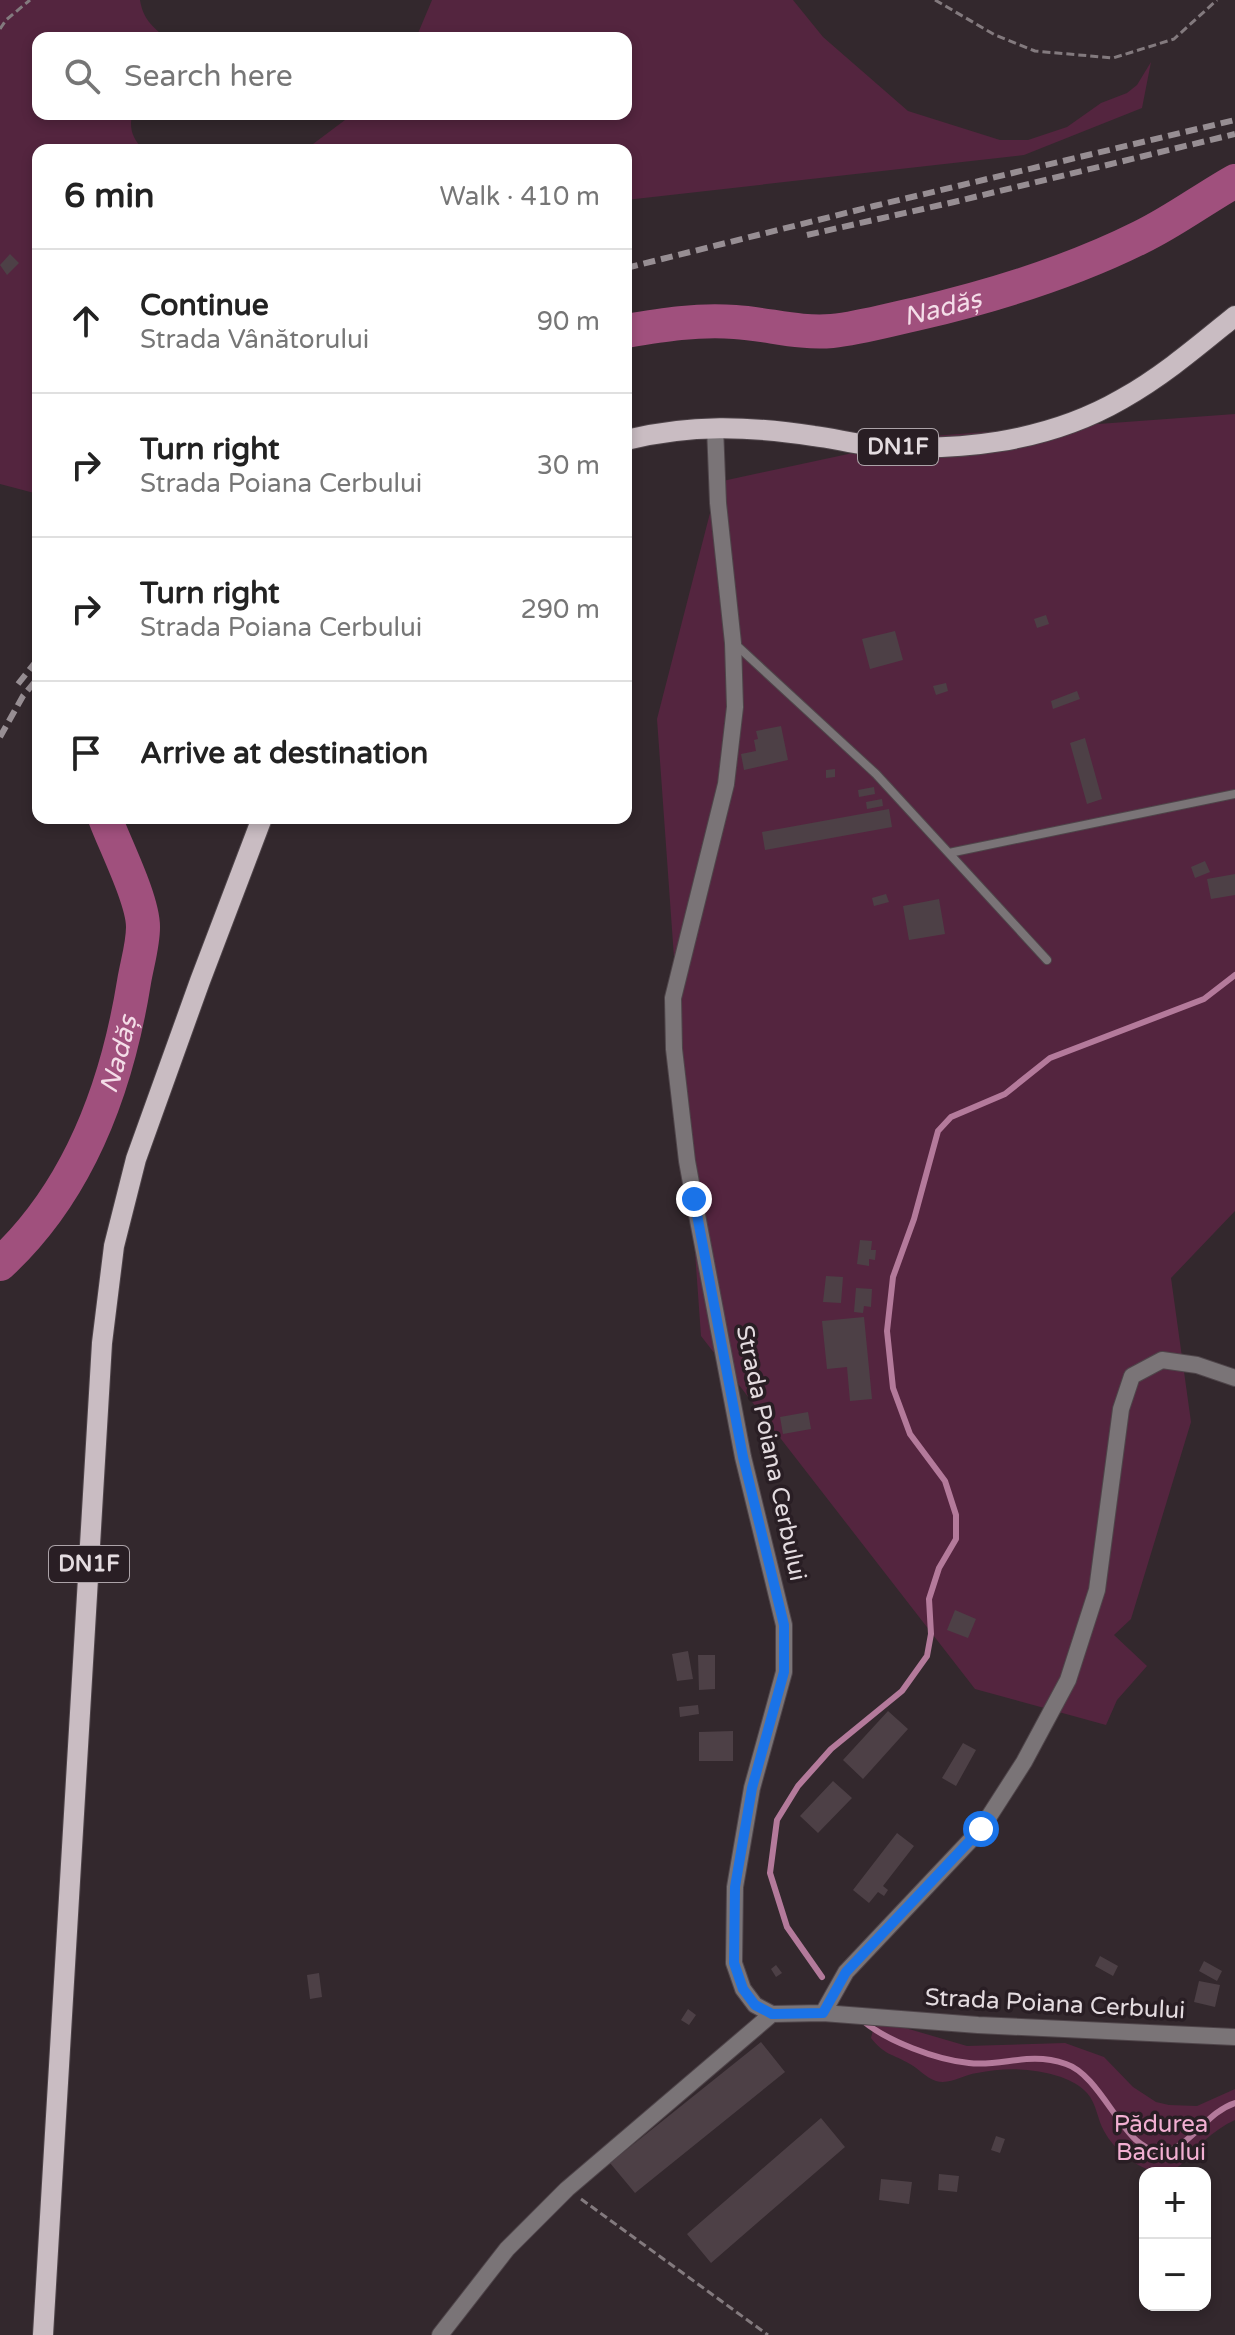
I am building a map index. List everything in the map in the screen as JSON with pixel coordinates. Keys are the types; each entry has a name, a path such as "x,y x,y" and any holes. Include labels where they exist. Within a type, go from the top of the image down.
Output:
{"main road":[{"name":"DN1F","path":"632,439 683,428 715,427 894,447 960,447 999,442 1067,424 1121,400 1185,358 1235,316"},
{"name":"DN1F","path":"43,2335 102,1343 112,1260 136,1159 260,824"}],"street":[{"name":"Strada Poiana Cerbului","path":"715,427 718,503 733,643 735,707 726,784 673,998 674,1049 691,1186 743,1457 784,1625 784,1672 752,1788 735,1887 734,1963 743,1989 755,2005 772,2014 823,2013 978,2025 1235,2037"},
{"path":"823,2013 846,1972 981,1829 1024,1762 1068,1680 1097,1590 1121,1409 1132,1376 1162,1360 1197,1365 1235,1378"},
{"path":"440,2335 507,2249 567,2189 772,2014"}],"lane":[{"path":"733,643 876,774 1047,960"},
{"path":"949,853 1235,794"}],"path":[{"path":"0,29 30,0"},
{"path":"935,0 995,35 1035,51 1113,58 1174,39 1217,0"},
{"path":"567,2189 768,2335"}],"green space":[{"path":"0,0 140,0 149,22 160,32 32,32 32,120 131,120 133,134 139,144 32,144 32,492 0,484"},
{"path":"432,0 793,0 823,37 908,111 1000,140 1028,140 1067,127 1101,103 1127,93 1137,85 1151,62 1142,108 1024,155 632,199 632,144 313,144 345,120 632,120 632,32 419,32"},
{"path":"1235,414 1235,1211 1171,1278 1191,1422 1131,1619 1114,1635 1147,1666 1117,1700 1106,1725 975,1689 701,1336 657,719 718,482 932,436"},
{"name":"Pădurea Baciului","path":"879,2024 902,2027 967,2046 1065,2043 1104,2057 1133,2087 1156,2102 1197,2106 1235,2089 1235,2120 1212,2134 1176,2167 1143,2167 1128,2159 1108,2138 1090,2097 1075,2084 1051,2074 1019,2069 988,2071 951,2081 936,2081 876,2044 871,2038"}],"building":[{"path":"10,254 19,263 7,275 0,265"},
{"path":"1046,615 1049,624 1037,628 1034,619"},
{"path":"895,631 903,660 870,669 862,639"},
{"path":"946,683 948,691 936,695 933,686"},
{"path":"1077,691 1080,699 1053,709 1051,701"},
{"path":"781,726 788,760 744,770 741,754 756,751 756,731"},
{"path":"1085,738 1102,799 1087,804 1070,743"},
{"path":"835,769 835,777 826,778 826,770"},
{"path":"874,787 875,794 859,797 858,790"},
{"path":"882,799 883,806 867,809 866,802"},
{"path":"889,809 892,827 765,850 762,832"},
{"path":"1205,861 1210,872 1195,878 1191,867"},
{"path":"1235,874 1235,895 1211,899 1207,879"},
{"path":"886,894 889,902 874,906 872,898"},
{"path":"939,899 945,934 909,940 903,906"},
{"path":"860,1240 872,1241 871,1250 876,1250 875,1260 869,1259 869,1266 857,1264"},
{"path":"826,1276 843,1277 841,1303 823,1302"},
{"path":"856,1288 872,1289 871,1307 864,1306 863,1313 854,1312"},
{"path":"864,1317 872,1399 850,1401 847,1367 827,1369 822,1321"},
{"path":"808,1412 811,1429 783,1434 780,1417"},
{"path":"955,1610 976,1619 968,1638 947,1630"},
{"path":"688,1651 693,1679 677,1681 672,1654"},
{"path":"698,1655 715,1655 715,1689 699,1690"},
{"path":"698,1705 699,1714 680,1717 679,1707"},
{"path":"888,1711 908,1729 863,1779 843,1760"},
{"path":"733,1731 733,1761 699,1761 699,1732"},
{"path":"963,1743 976,1750 956,1786 942,1778"},
{"path":"833,1781 852,1798 818,1833 800,1816"},
{"path":"897,1833 914,1846 883,1886 888,1890 884,1896 878,1892 869,1903 853,1890"},
{"path":"1100,1956 1118,1966 1113,1976 1095,1966"},
{"path":"1204,1961 1222,1971 1217,1981 1199,1971"},
{"path":"776,1965 782,1973 776,1977 771,1969"},
{"path":"319,1973 322,1997 310,1999 307,1975"},
{"path":"1199,1981 1220,1985 1215,2007 1194,2002"},
{"path":"688,2009 696,2015 689,2025 681,2020"},
{"path":"761,2042 785,2072 635,2193 610,2163"},
{"path":"821,2118 845,2147 711,2263 687,2234"},
{"path":"996,2136 1005,2139 1000,2153 991,2150"},
{"path":"939,2174 959,2176 957,2192 938,2190"},
{"path":"881,2179 912,2182 909,2204 879,2200"}],"waterway":[{"name":"Nadăș","path":"632,330 721,321 832,331 945,307 1030,282 1114,250 1165,224 1235,181"},
{"name":"Nadăș","path":"0,1264 28,1235 73,1170 105,1098 127,1021 141,948 142,916 107,824"},
{"path":"822,1977 787,1927 770,1873 777,1820 798,1786 831,1749 902,1691 927,1656 931,1634 929,1599 939,1568 956,1539 956,1515 945,1481 910,1434 893,1388 887,1331 893,1277 914,1219 938,1131 951,1117 1005,1094 1050,1058 1204,999 1235,975"},
{"path":"862,2020 898,2042 956,2061 981,2064 1040,2059 1066,2064 1086,2077 1136,2140 1156,2154 1179,2146 1214,2115 1235,2103"}],"railway":[{"path":"632,266 1235,120"},
{"path":"807,235 1235,134"},
{"path":"18,684 32,666"},
{"path":"0,737 32,685"}],"route":[{"path":"694,1199 743,1457 784,1625 784,1672 752,1788 735,1887 734,1963 743,1989 755,2005 772,2014 823,2013 846,1972 981,1829"}]}
